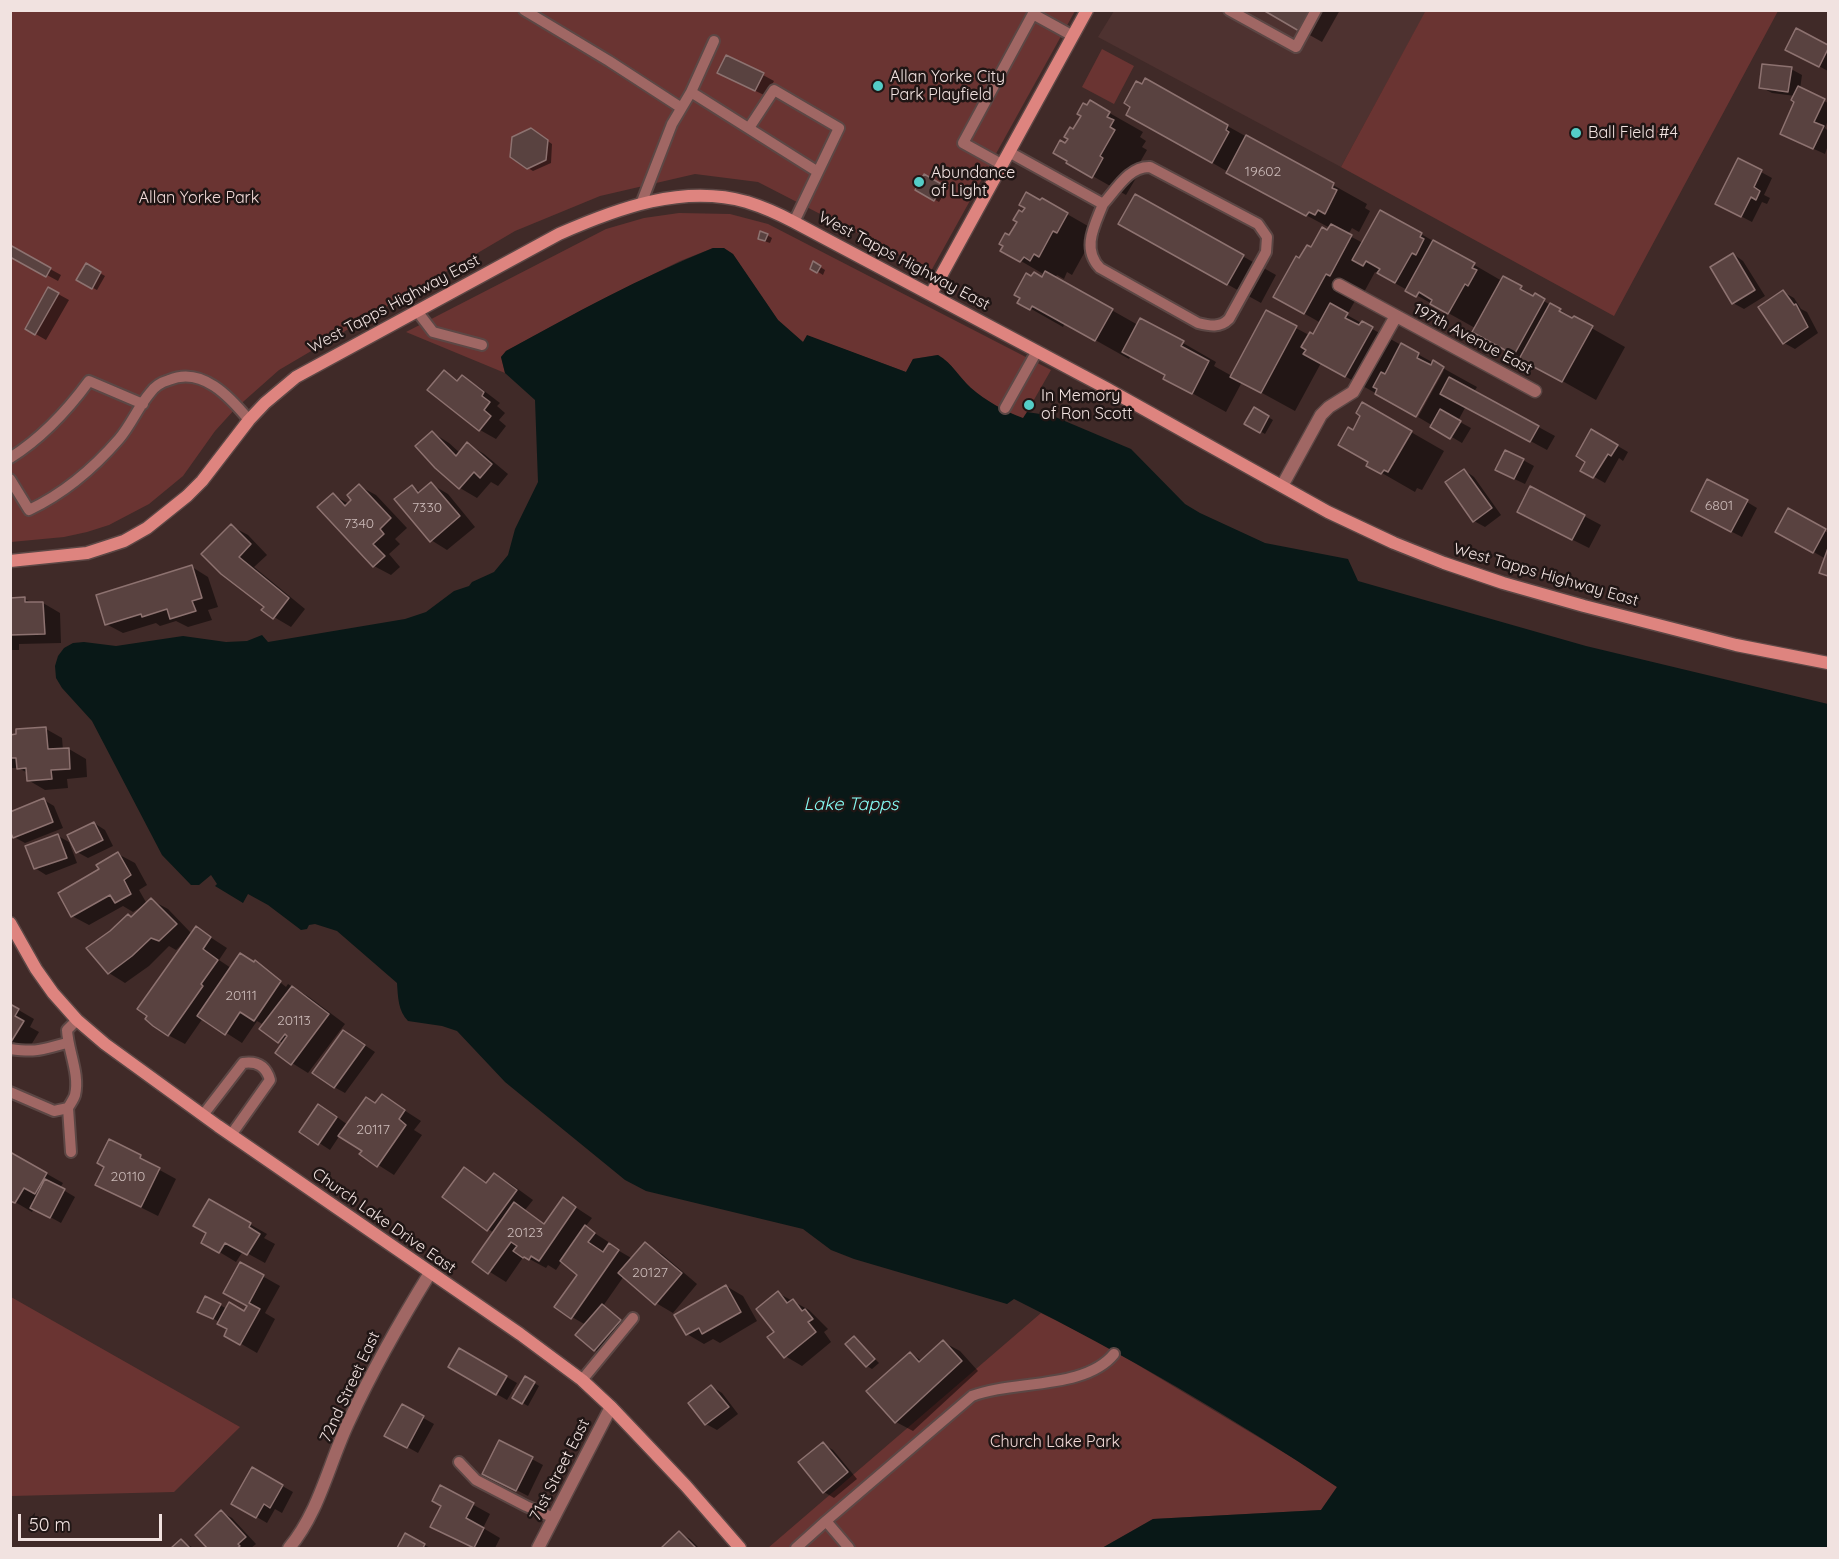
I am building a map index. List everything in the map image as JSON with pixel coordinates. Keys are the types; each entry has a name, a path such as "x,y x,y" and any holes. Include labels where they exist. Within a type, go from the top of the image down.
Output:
{"street":[{"path":"931,294 1087,10"},
{"name":"West Tapps Highway East","path":"10,561 87,553 124,541 147,528 174,508 202,481 249,420 296,377 559,234 600,216 641,204 675,197 725,197 748,202 794,222 1037,351 1328,512 1394,543 1443,563 1503,583 1736,645 1828,663"},
{"name":"197th Avenue East","path":"1339,285 1535,391"},
{"name":"197th Avenue East","path":"1282,486 1321,415 1329,407 1353,392 1396,316"},
{"name":"Church Lake Drive East","path":"10,923 36,969 53,993 77,1020 105,1044 231,1135 520,1334 582,1380 686,1486 740,1548"},
{"name":"72nd Street East","path":"289,1548 324,1487 354,1411 399,1323 430,1273"},
{"name":"71st Street East","path":"538,1548 611,1407"}],"lane":[{"path":"524,10 680,107"},
{"path":"1229,10 1296,48 1316,10"},
{"path":"1002,164 963,143 1034,12 1073,36"},
{"path":"641,204 680,107 691,92 714,41"},
{"path":"749,128 774,90 839,128 794,222"},
{"path":"691,92 818,172"},
{"path":"1009,152 1103,204"},
{"path":"1150,167 1258,224 1267,237 1266,252 1229,319 1224,324 1215,326 1198,323 1100,268 1095,262 1089,244 1103,204 1130,173 1137,168 1150,167"},
{"path":"417,311 433,332 482,345"},
{"path":"1005,408 1037,351"},
{"path":"10,479 29,510 50,500 69,487 103,457 121,437 150,391 174,378 192,376 218,388 230,397 249,420"},
{"path":"10,458 39,438 57,421 89,381 143,404"},
{"path":"71,1152 68,1108 75,1094 75,1072 68,1042 68,1030 77,1020"},
{"path":"10,1049 31,1052 46,1050 68,1042"},
{"path":"203,1115 243,1063 251,1062 262,1066 268,1072 270,1080 231,1135"},
{"path":"10,1092 54,1111 68,1108"},
{"path":"582,1380 633,1318"},
{"path":"796,1548 972,1396 985,1390 1048,1383 1079,1375 1108,1361 1113,1354"},
{"path":"459,1462 476,1480 554,1518"},
{"path":"826,1521 849,1548"}],"shaded area":[{"path":"1114,11 1426,11 1341,167 1098,37"}],"green space":[{"path":"1426,10 1778,11 1614,316 1341,167"},
{"name":"Allan Yorke Park","path":"11,11 1075,11 931,271 758,182 695,174 600,196 515,231 279,370 235,409 215,431 183,476 149,504 109,525 87,532 64,537 11,542"},
{"path":"1102,49 1134,66 1114,104 1082,87"},
{"path":"679,213 730,214 768,224 1051,370 1023,419 977,393 966,384 948,362 938,355 913,359 906,372 808,336 803,342 778,320 733,254 723,248 713,248 680,261 506,351 501,357 505,373 406,332 606,229 644,218"},
{"path":"11,1297 240,1427 174,1492 11,1496"},
{"name":"Church Lake Park","path":"1041,1313 1103,1344 1293,1458 1337,1487 1321,1510 1153,1519 1102,1548 768,1548"}],"water":[{"name":"Lake Tapps","path":"713,248 724,248 733,254 778,320 803,342 807,335 906,372 913,359 938,355 948,362 971,388 1009,412 1023,418 1027,412 1053,416 1131,449 1185,504 1265,543 1348,559 1358,581 1586,646 1828,704 1828,1548 1102,1548 1153,1519 1321,1510 1337,1487 1178,1388 1014,1299 1007,1304 854,1259 831,1250 803,1229 646,1191 625,1180 505,1082 457,1031 442,1026 408,1021 400,1008 397,983 337,931 315,924 301,930 268,905 248,894 243,903 215,886 217,884 211,875 199,885 191,885 162,855 92,721 62,688 56,678 55,666 64,648 73,643 116,646 183,636 226,642 247,641 262,635 268,642 405,619 426,612 454,591 469,586 472,582 494,572 508,555 515,529 538,482 535,400 505,373 501,357 506,351 608,296"}],"building":[{"path":"1263,10 1311,10 1299,31"},
{"path":"1796,28 1828,45 1819,67 1785,50"},
{"path":"726,55 764,73 755,91 717,73"},
{"path":"1762,64 1792,67 1788,92 1759,88"},
{"path":"1145,78 1228,125 1226,130 1229,132 1212,163 1126,115 1130,107 1124,103 1136,81 1142,84"},
{"path":"1798,86 1825,99 1814,122 1824,126 1813,149 1780,134 1794,102 1791,100"},
{"path":"1090,100 1110,112 1107,117 1114,120 1110,127 1115,130 1100,156 1103,158 1092,178 1053,153 1060,140 1065,143 1068,139 1064,137 1070,127 1073,129 1081,116 1077,114 1083,103 1087,105"},
{"path":"531,128 548,140 546,160 527,169 510,157 512,137"},
{"path":"1246,135 1334,183 1332,188 1337,190 1325,214 1318,210 1315,215 1309,212 1306,216 1226,173"},
{"path":"1738,158 1762,170 1754,187 1760,191 1756,200 1751,197 1741,217 1715,204"},
{"path":"924,174 943,185 934,201 915,190"},
{"path":"1026,192 1068,213 1057,233 1053,231 1039,257 1034,254 1030,261 1024,257 1020,262 1000,251 1003,246 999,244 1005,233 1009,235 1017,222 1013,220 1019,210 1022,212 1025,208 1019,205"},
{"path":"1135,194 1244,255 1227,285 1118,224"},
{"path":"1380,210 1422,233 1420,237 1424,239 1416,255 1412,253 1395,283 1377,273 1380,269 1366,261 1363,266 1352,260"},
{"path":"1331,224 1352,235 1330,276 1326,274 1304,314 1273,297 1296,256 1299,258 1307,245 1311,247 1322,227 1327,230"},
{"path":"760,231 768,234 765,241 758,239"},
{"path":"1433,240 1475,263 1472,268 1477,270 1468,286 1465,284 1448,314 1430,304 1432,300 1419,292 1416,297 1405,291"},
{"path":"10,245 51,268 46,277 10,257"},
{"path":"1733,253 1755,290 1732,304 1710,267"},
{"path":"813,261 821,266 817,273 810,269"},
{"path":"86,263 101,272 92,289 76,280"},
{"path":"1045,271 1113,309 1095,341 1032,306 1030,310 1017,303 1020,298 1014,295 1026,273 1031,276 1034,272 1042,277"},
{"path":"1503,276 1522,286 1520,289 1533,296 1535,293 1545,299 1514,355 1472,332"},
{"path":"48,287 59,293 35,335 25,329"},
{"path":"1783,290 1794,305 1796,304 1808,327 1783,344 1758,307"},
{"path":"1330,303 1348,313 1345,318 1359,325 1362,321 1373,327 1345,377 1303,354 1306,350 1301,347 1310,332 1313,334"},
{"path":"1550,303 1572,318 1574,316 1593,326 1562,382 1519,359"},
{"path":"1266,310 1297,326 1261,393 1230,377"},
{"path":"1140,318 1184,341 1181,346 1209,361 1192,394 1163,379 1165,375 1122,352"},
{"path":"1401,343 1419,353 1417,358 1431,365 1433,360 1444,367 1416,417 1375,394 1377,389 1373,387 1381,372 1385,374"},
{"path":"444,370 457,381 462,375 484,392 482,396 490,402 484,410 491,416 479,431 427,390"},
{"path":"1449,377 1539,426 1530,442 1440,394"},
{"path":"1362,402 1412,431 1388,472 1384,470 1381,474 1366,466 1368,462 1338,445 1348,427 1353,430 1360,416 1356,413"},
{"path":"1254,407 1269,416 1260,433 1244,424"},
{"path":"1440,409 1461,421 1450,439 1430,427"},
{"path":"1591,429 1618,445 1611,456 1608,454 1593,478 1580,471 1585,462 1576,456"},
{"path":"432,431 456,456 467,442 492,464 480,478 474,472 459,489 415,446"},
{"path":"1505,450 1524,459 1514,479 1495,470"},
{"path":"1464,469 1492,508 1473,522 1445,482"},
{"path":"1707,479 1748,500 1731,532 1691,511"},
{"path":"431,482 460,516 430,542 394,499 412,485 418,493"},
{"path":"359,484 391,518 380,529 384,534 373,544 385,556 373,567 317,507 333,493 345,506 351,500 347,495"},
{"path":"1530,486 1585,515 1572,540 1517,512"},
{"path":"1788,508 1826,529 1813,553 1775,532"},
{"path":"231,524 251,544 239,557 289,598 273,619 261,610 264,607 221,574 201,554"},
{"path":"1828,548 1828,576 1819,573"},
{"path":"192,565 202,598 192,601 196,611 170,619 167,609 105,625 96,595"},
{"path":"25,597 25,602 43,602 45,634 10,635 10,598"},
{"path":"46,727 48,749 69,748 70,769 51,770 52,779 27,781 26,768 17,769 16,758 10,758 10,735 16,734 16,729"},
{"path":"44,798 53,822 13,838 10,831 10,812"},
{"path":"94,822 103,840 76,853 67,835"},
{"path":"58,834 67,858 34,869 25,846"},
{"path":"118,852 131,875 124,880 131,894 115,903 110,895 71,917 58,893 99,869 96,865"},
{"path":"151,898 177,924 159,941 151,938 108,974 86,948 110,931 128,914 131,917"},
{"path":"196,926 211,937 203,949 218,960 168,1036 153,1026 145,1019 147,1016 137,1009"},
{"path":"240,953 254,962 255,960 281,981 254,1021 240,1012 225,1035 197,1016"},
{"path":"292,986 329,1014 291,1065 275,1053 287,1036 285,1034 278,1043 259,1029"},
{"path":"10,1004 19,1009 15,1016 24,1021 11,1042"},
{"path":"343,1030 365,1045 334,1088 312,1073"},
{"path":"382,1094 405,1110 399,1119 406,1125 377,1167 359,1154 362,1151 338,1136 366,1097 375,1103"},
{"path":"318,1104 337,1117 318,1145 299,1132"},
{"path":"109,1139 141,1155 140,1158 160,1168 141,1207 95,1185 104,1167 97,1163"},
{"path":"10,1152 47,1173 35,1194 24,1188 15,1203 10,1201"},
{"path":"464,1167 486,1183 494,1173 517,1190 487,1231 442,1197"},
{"path":"45,1179 65,1189 50,1218 30,1208"},
{"path":"563,1197 576,1207 539,1261 531,1256 529,1260 523,1258 513,1251 517,1246 511,1242 488,1274 472,1262 514,1202 544,1224"},
{"path":"209,1199 251,1223 249,1227 260,1234 247,1255 225,1243 219,1253 201,1243 206,1233 193,1226"},
{"path":"585,1225 595,1233 588,1242 603,1252 609,1243 619,1250 571,1319 554,1307 577,1275 560,1261"},
{"path":"645,1242 682,1273 655,1305 618,1273"},
{"path":"240,1262 264,1275 249,1303 260,1309 240,1345 224,1336 227,1329 217,1324 229,1302 244,1311 247,1306 223,1293"},
{"path":"726,1285 741,1312 702,1334 699,1328 686,1335 674,1315"},
{"path":"778,1291 787,1303 793,1299 802,1311 805,1309 813,1319 808,1322 816,1332 784,1358 767,1337 774,1332 756,1309"},
{"path":"205,1296 221,1304 213,1319 197,1312"},
{"path":"602,1304 621,1320 594,1351 575,1335"},
{"path":"854,1336 875,1359 866,1367 845,1344"},
{"path":"943,1340 962,1361 895,1423 866,1391 910,1352 919,1362"},
{"path":"459,1348 507,1376 496,1395 448,1367"},
{"path":"525,1376 535,1382 522,1404 512,1398"},
{"path":"711,1385 729,1407 705,1425 688,1403"},
{"path":"402,1404 424,1416 407,1448 384,1436"},
{"path":"499,1440 533,1457 516,1491 482,1474"},
{"path":"823,1442 848,1472 823,1493 798,1462"},
{"path":"252,1467 283,1485 270,1508 264,1504 256,1518 231,1504"},
{"path":"440,1485 474,1503 466,1518 484,1528 474,1548 430,1527 441,1506 432,1501"},
{"path":"221,1510 246,1537 237,1548 207,1548 195,1535"},
{"path":"679,1531 696,1548 661,1548"},
{"path":"405,1533 425,1544 423,1548 397,1548"},
{"path":"181,1539 190,1548 171,1548"}],"place":[{"name":"Allan Yorke City Park Playfield","path":"878,86"},
{"name":"Ball Field #4","path":"1576,133"},
{"name":"Abundance of Light","path":"919,182"},
{"name":"In Memory of Ron Scott","path":"1029,405"}]}
